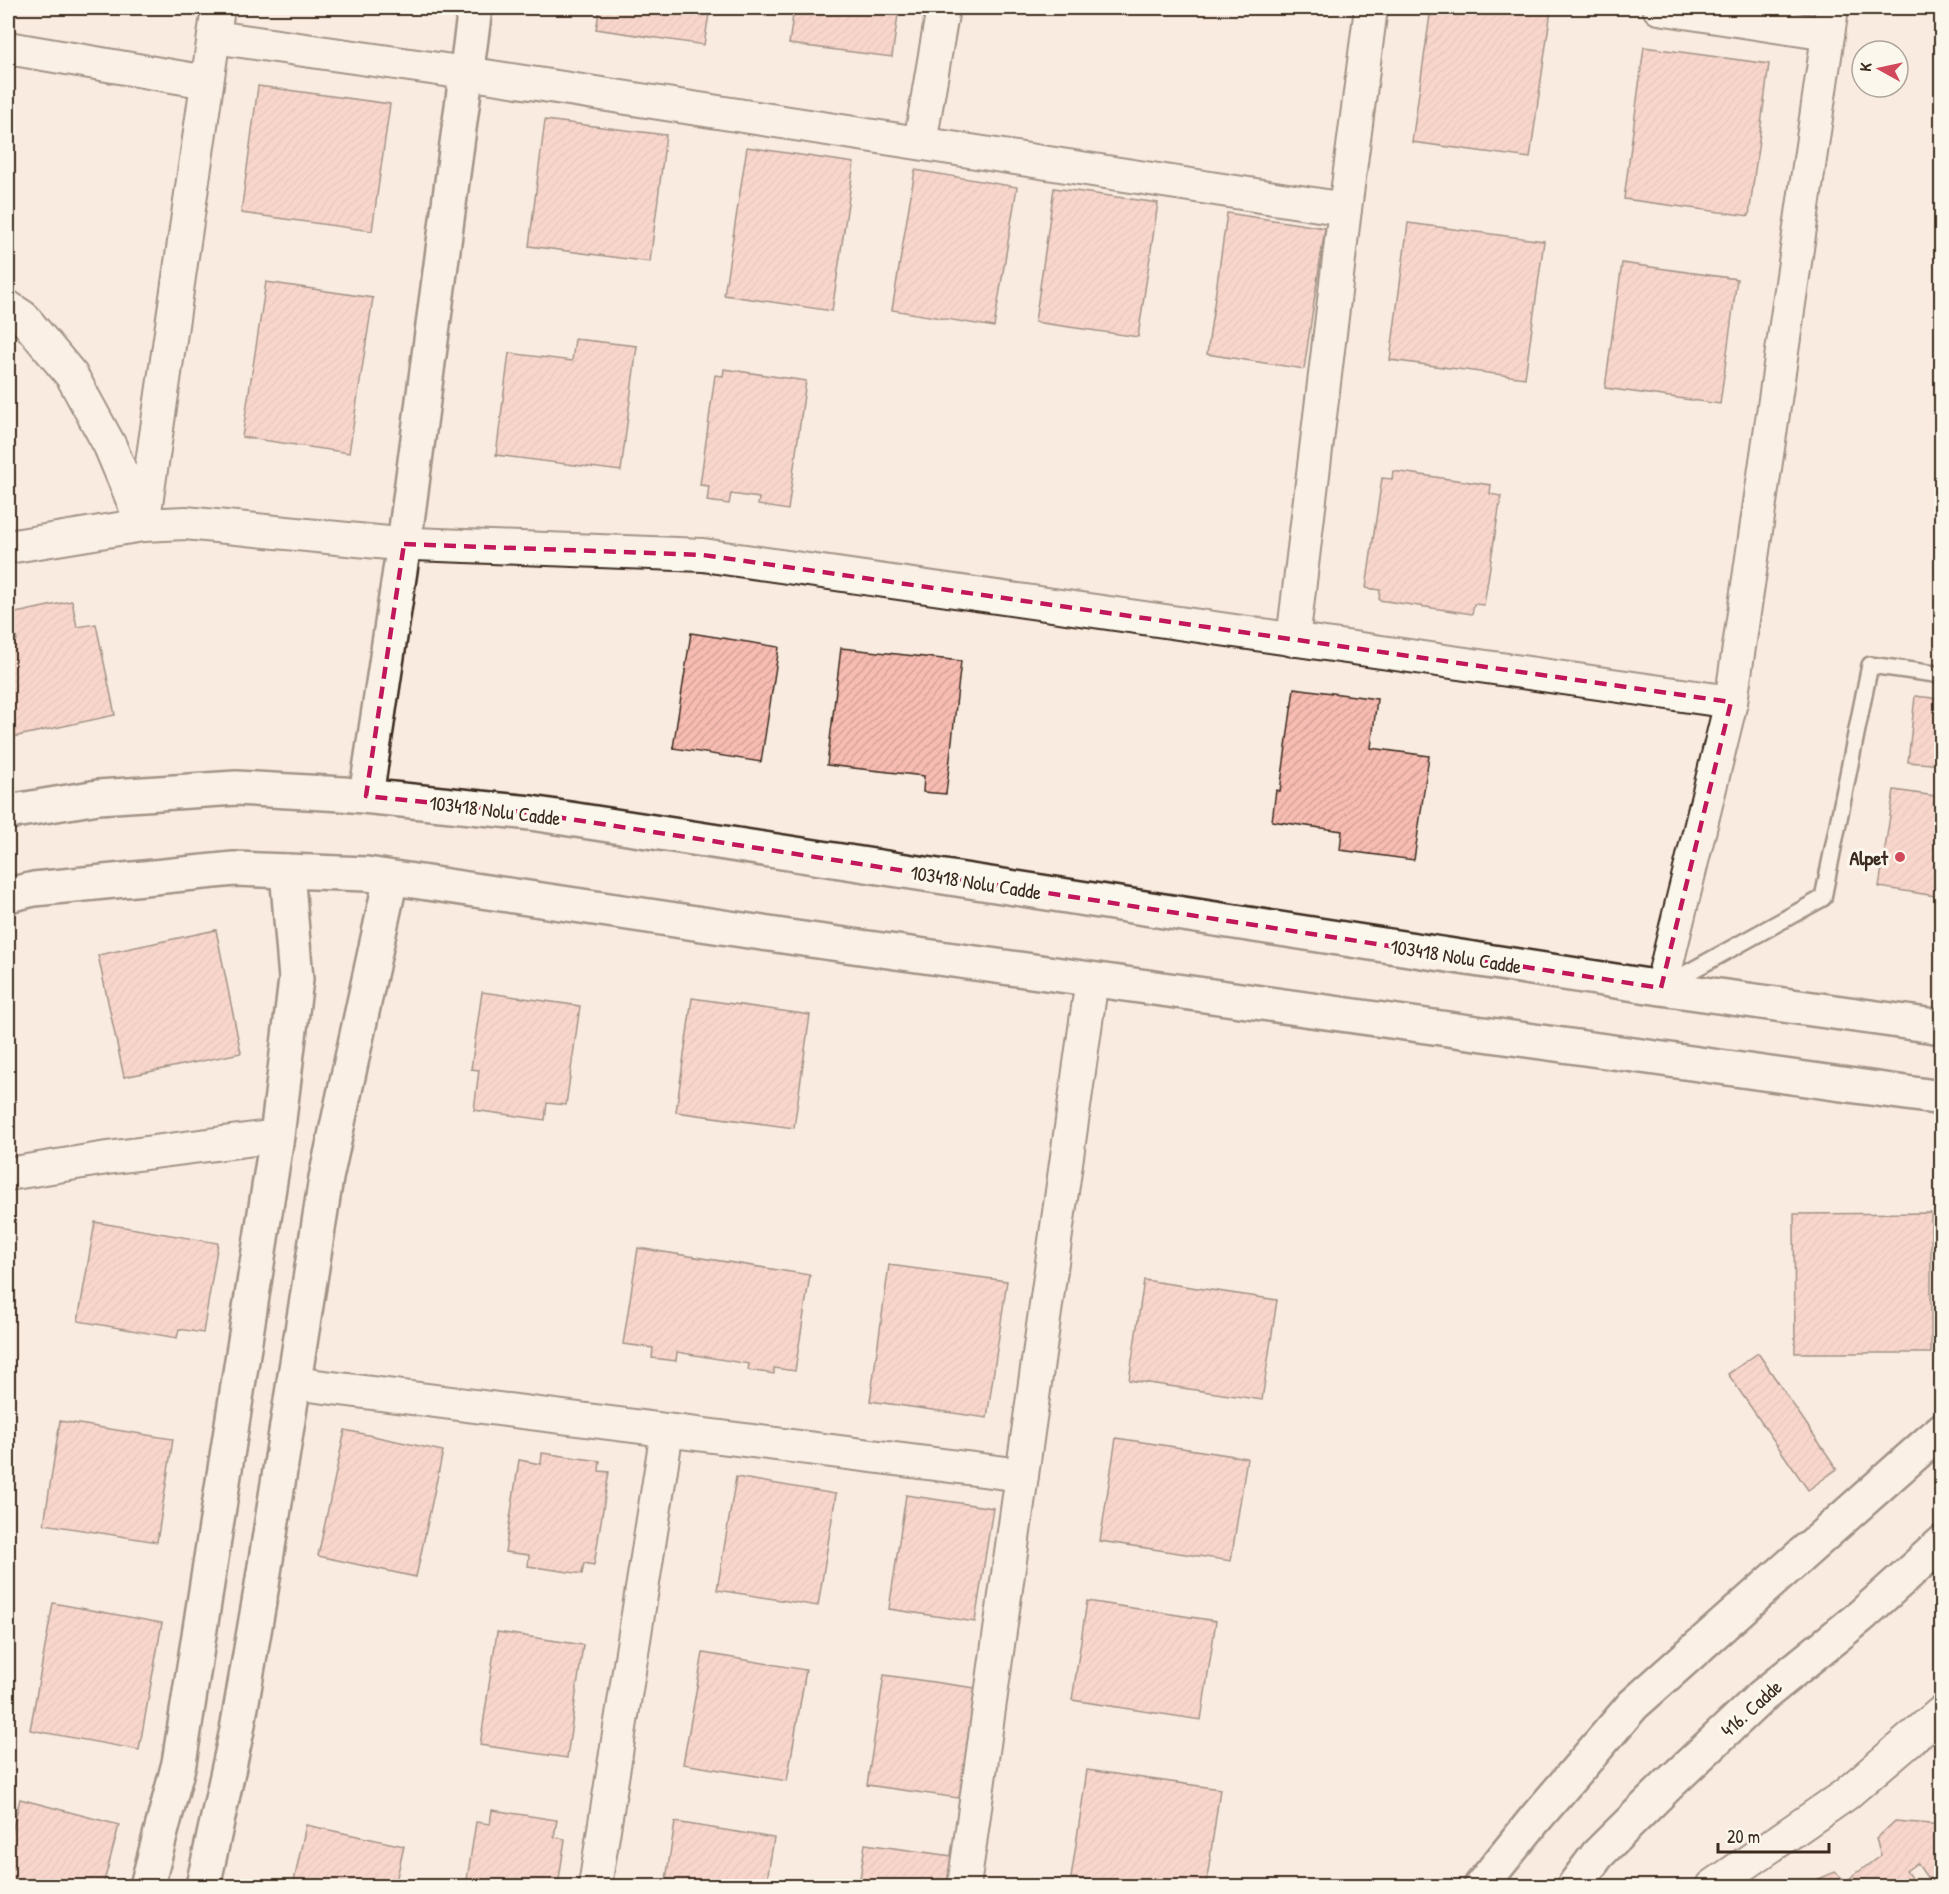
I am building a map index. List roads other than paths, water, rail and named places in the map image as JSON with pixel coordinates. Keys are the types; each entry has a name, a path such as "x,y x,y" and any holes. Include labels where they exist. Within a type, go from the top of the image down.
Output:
{"main road":[{"path":"366,796 404,544 475,8"},
{"name":"103418 Nolu Cadde","path":"8,812 98,797 236,788 366,796 531,813 1661,988 1941,1026"},
{"path":"8,895 34,890 234,869 367,874 785,937 1941,1098"},
{"path":"147,1887 179,1763 278,1136 296,979 287,871"},
{"path":"203,1887 237,1730 326,1178 391,878"},
{"path":"1481,1887 1535,1819 1633,1705 1941,1430"},
{"name":"416. Cadde","path":"1575,1887 1598,1854 1728,1728 1761,1697 1861,1616 1941,1543"}],"street":[{"path":"920,143 943,8"},
{"path":"1293,640 1371,8"},
{"path":"1659,8 1830,21 1731,702 1661,988"},
{"path":"143,525 216,22 466,73 1345,208"},
{"path":"8,48 207,82"},
{"path":"8,307 23,317 72,376 110,446 143,525"},
{"path":"8,547 143,525 185,523 404,544 703,555 1731,702"},
{"path":"964,1887 1092,979"},
{"path":"8,1174 106,1158 278,1136"},
{"path":"293,1383 1022,1475"},
{"path":"595,1887 667,1431"},
{"path":"1713,1887 1845,1795 1941,1712"}],"lane":[{"path":"1661,988 1823,898 1870,665 1941,675"}],"place":[{"name":"Alpet","path":"1900,857"}]}
